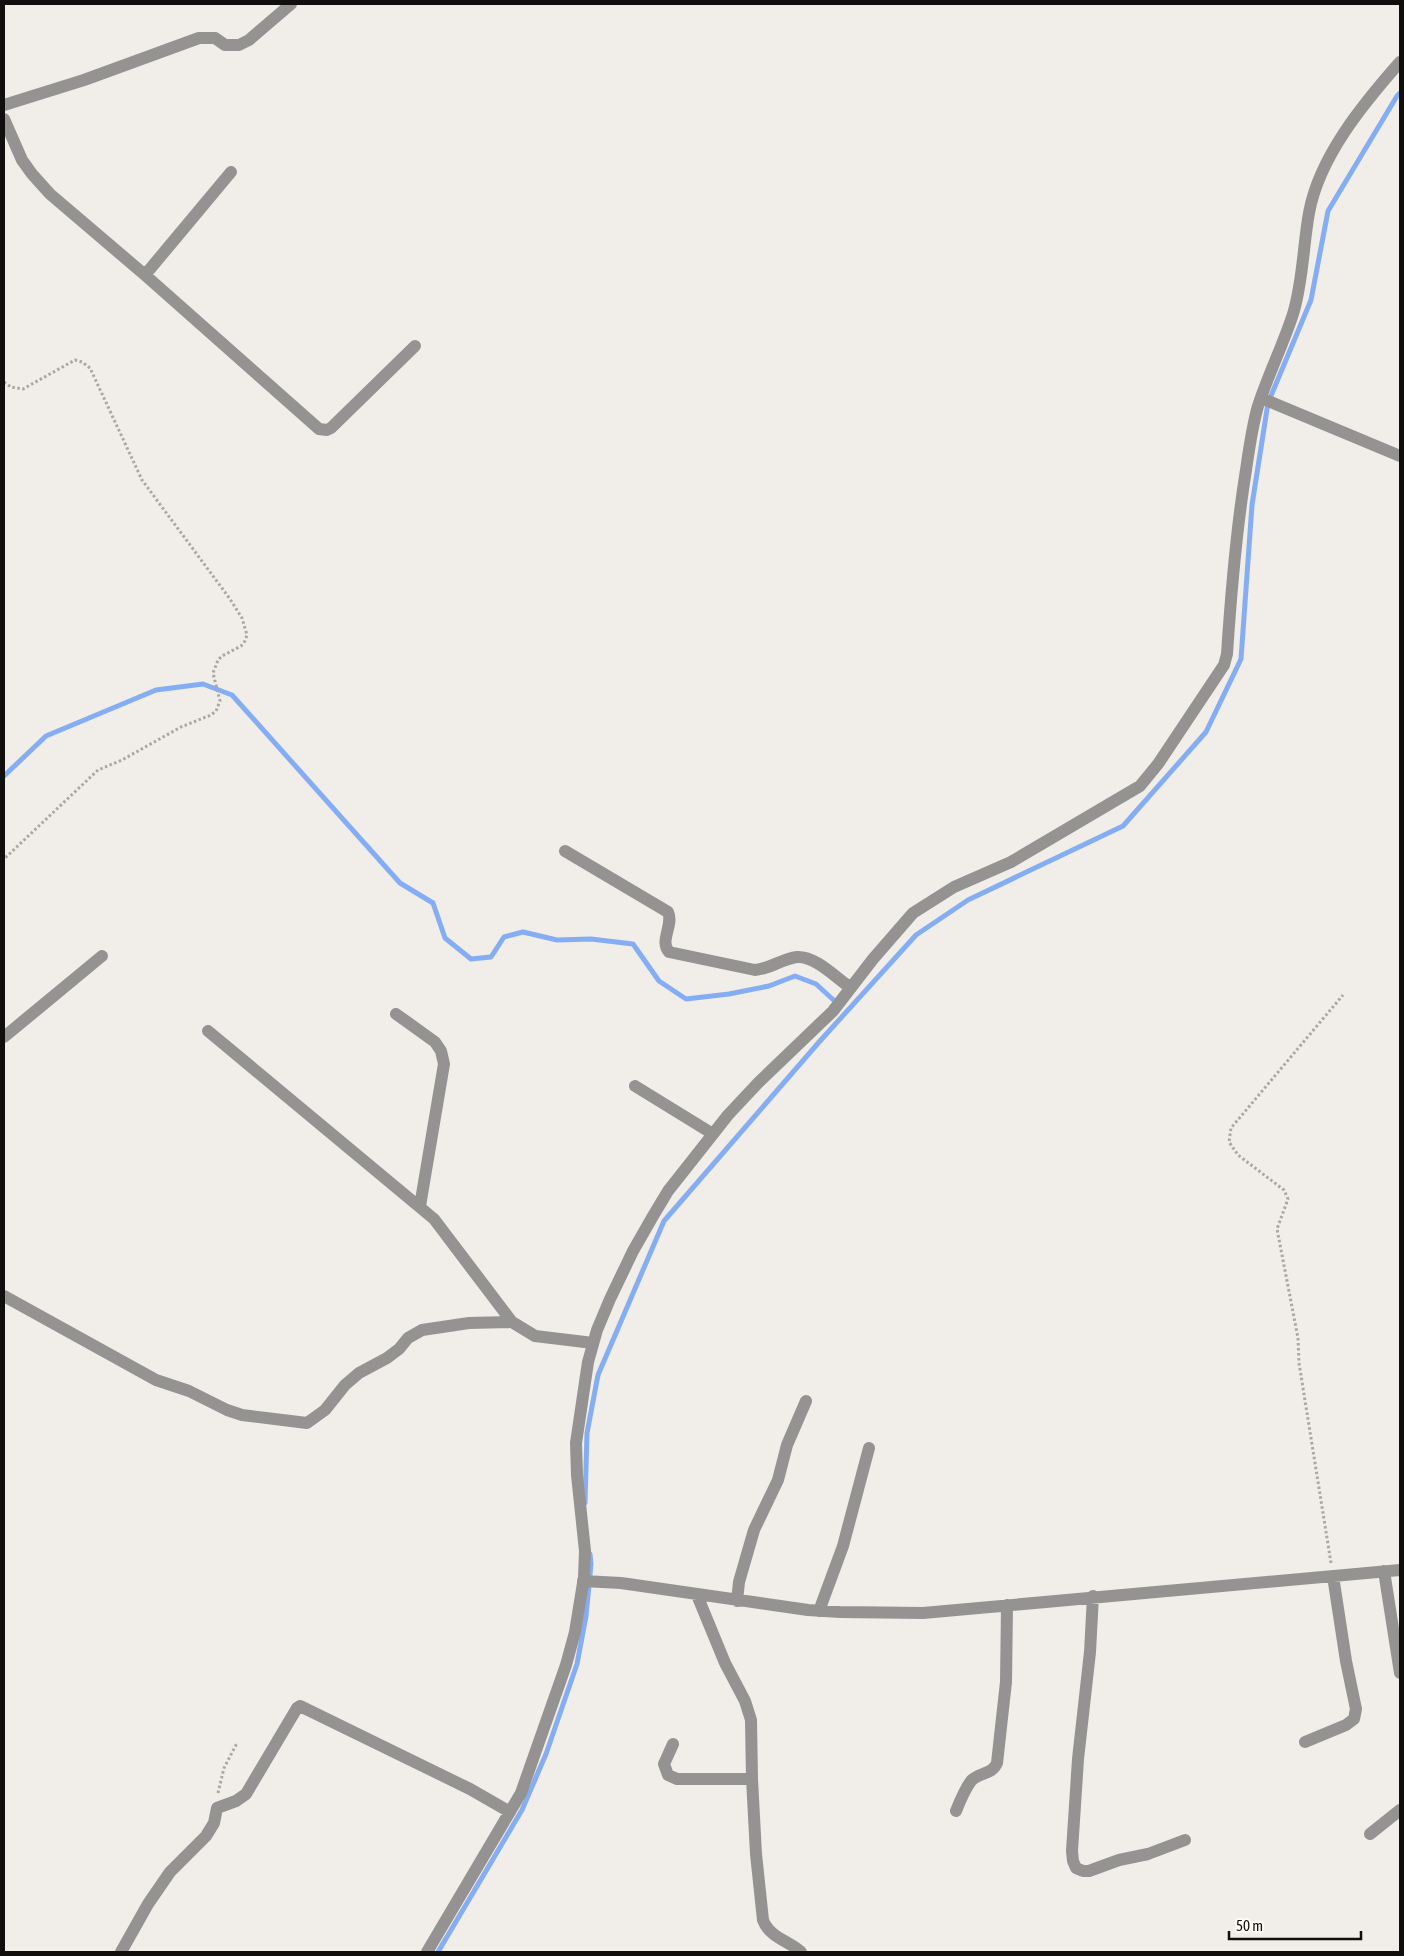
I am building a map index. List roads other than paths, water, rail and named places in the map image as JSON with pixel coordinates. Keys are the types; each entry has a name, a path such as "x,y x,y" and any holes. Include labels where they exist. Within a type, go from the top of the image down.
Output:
{"street":[{"path":"4,105 84,80 199,38 215,38 225,45 239,45 249,40 291,4"},
{"path":"427,1952 521,1793 566,1665 588,1581 577,1475 576,1432 588,1362 619,1279 668,1191 713,1134 758,1083 833,1012 904,922 921,907 954,887 1011,862 1140,786 1158,764 1226,660 1233,573 1242,497 1253,432 1296,302 1309,212 1315,187 1332,154 1367,101 1400,62"},
{"path":"4,119 15,148 32,174 50,194 145,275 319,429 327,430 331,428 415,346"},
{"path":"145,275 231,172"},
{"path":"1265,400 1284,406 1400,456"},
{"path":"565,851 668,912 670,921 666,949 669,952 755,970 797,957 808,959 851,988"},
{"path":"4,1037 102,956"},
{"path":"396,1014 435,1042 441,1051 444,1064 420,1206"},
{"path":"208,1032 434,1219 512,1322 525,1331 540,1337 594,1343"},
{"path":"635,1086 713,1134"},
{"path":"4,1296 164,1384 189,1390 242,1416 301,1423 307,1423 325,1410 345,1385 359,1374 387,1358 415,1333 422,1330 469,1323 512,1322"},
{"path":"737,1601 739,1582 754,1530 778,1480 787,1445 806,1401"},
{"path":"819,1611 843,1546 869,1448"},
{"path":"588,1581 609,1582 819,1611 922,1613 1093,1596 1400,1570"},
{"path":"1384,1571 1400,1673"},
{"path":"1305,1742 1346,1725 1354,1719 1356,1708 1346,1662 1333,1576"},
{"path":"697,1595 751,1720 756,1854 763,1920 765,1926 771,1932 801,1952"},
{"path":"1093,1596 1090,1652 1078,1759 1073,1861 1076,1868 1089,1871 1119,1860 1148,1854 1185,1840"},
{"path":"956,1810 970,1782 990,1772 997,1763 1006,1682 1008,1605"},
{"path":"121,1952 148,1904 170,1872 206,1836 214,1824 217,1808 236,1801 246,1794 296,1708 300,1706 470,1789 510,1812"},
{"path":"673,1744 664,1764 668,1775 677,1779 752,1779"},
{"path":"1370,1834 1400,1810"}],"waterway":[{"path":"585,1503 587,1433 598,1375 664,1221 820,1041 916,935 968,900 1123,826 1206,732 1241,659 1252,505 1268,403 1311,300 1328,211 1400,93"},
{"path":"4,776 46,736 156,690 203,684 232,695 400,883 433,903 445,938 471,959 491,957 504,937 523,932 557,940 591,939 633,944 659,981 686,999 729,994 769,986 795,976 816,984 839,1005"},
{"path":"438,1952 522,1810 546,1754 577,1664 586,1616 591,1564 590,1554"}]}
